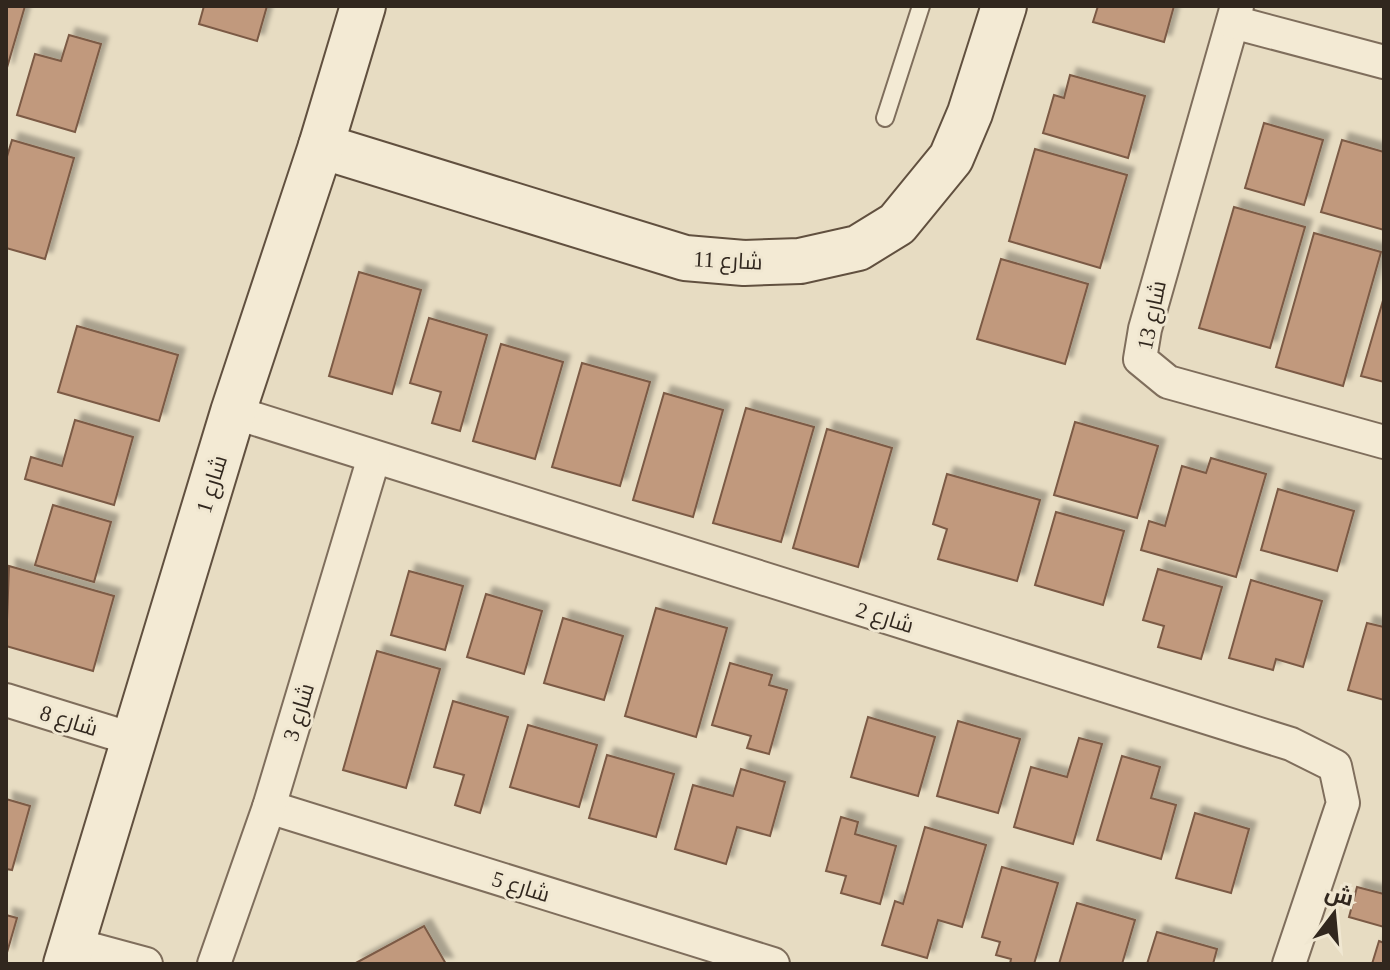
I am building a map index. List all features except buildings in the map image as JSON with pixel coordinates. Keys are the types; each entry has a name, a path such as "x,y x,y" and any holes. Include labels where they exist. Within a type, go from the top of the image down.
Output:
{"street":[{"name":"شارع 1","path":"69,954 233,412 321,146 363,6"},
{"name":"شارع 11","path":"321,146 685,258 744,263 800,261 858,248 897,224 951,158 970,113 1004,6"},
{"name":"شارع 13","path":"1384,62 1235,14 1145,329 1140,359 1168,382 1384,442"},
{"name":"شارع 2","path":"233,412 1291,744 1335,766 1343,803 1289,964"},
{"name":"شارع 3","path":"214,964 269,807 374,457"},
{"name":"شارع 8","path":"6,700 132,739"},
{"name":"شارع 5","path":"269,807 703,954 773,964"},
{"path":"69,954 146,964"}],"lane":[{"path":"885,118 921,6"}]}
